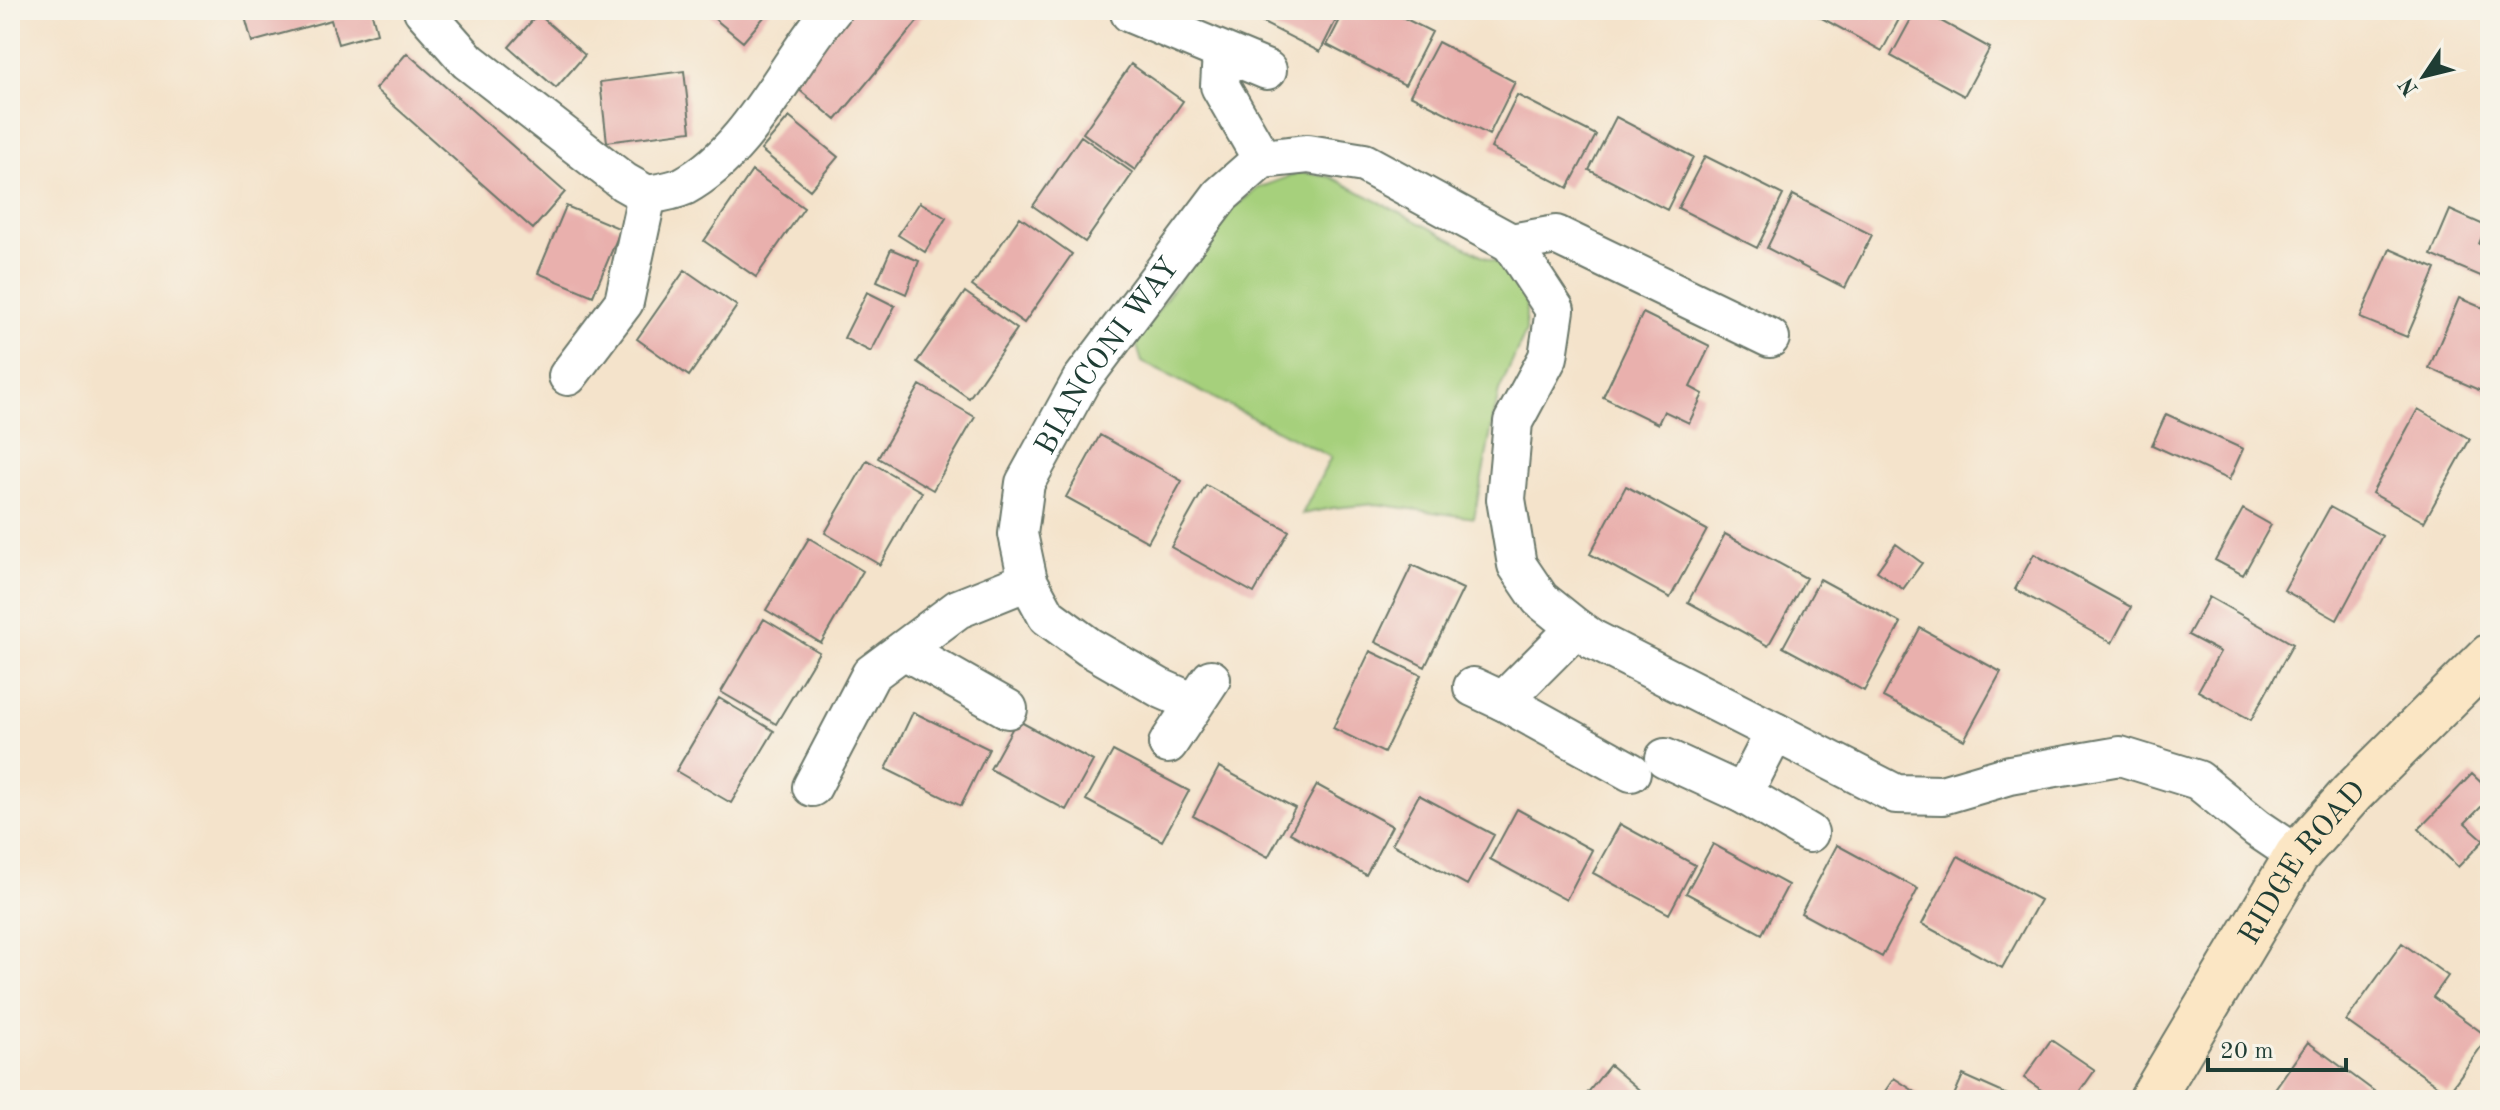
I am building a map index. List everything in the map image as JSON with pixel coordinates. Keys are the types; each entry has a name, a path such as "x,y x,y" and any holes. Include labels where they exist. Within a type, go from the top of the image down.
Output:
{"street":[{"path":"423,10 468,61 624,182 647,195 681,188 718,163 832,10"},
{"path":"1130,13 1267,70"},
{"path":"1222,53 1220,86 1262,159 1308,154 1364,163 1511,243 1555,310 1548,357 1513,422 1506,499 1517,565 1540,599 1576,628 1617,652 1896,794 1942,795 2010,775 2120,756 2198,780 2257,828 2297,855"},
{"name":"BIANCONI WAY","path":"1168,744 1203,691 1160,688 1089,647 1047,616 1028,581 1018,534 1025,483 1081,381 1221,195 1262,159"},
{"path":"568,376 624,302 647,195"},
{"path":"1511,243 1556,235 1770,338"},
{"path":"812,787 871,674 958,609 1028,581"},
{"path":"1576,628 1488,694 1648,765 1743,794 1809,833"},
{"path":"904,650 1008,709"},
{"name":"RIDGE ROAD","path":"2151,1100 2297,855 2352,793 2490,656"},
{"path":"1743,794 1775,732"}],"green space":[{"path":"1301,172 1331,177 1501,265 1526,299 1526,331 1499,391 1474,518 1376,504 1302,514 1331,457 1142,362 1136,343 1221,218 1258,188"}],"building":[{"path":"243,10 371,10 377,33 338,44 331,20 252,42"},
{"path":"704,10 770,10 743,42"},
{"path":"852,10 927,10 836,120 791,83"},
{"path":"1238,10 1341,10 1320,52"},
{"path":"1345,10 1388,10 1432,32 1405,85 1327,45"},
{"path":"1807,10 1904,10 1882,51"},
{"path":"1916,10 1990,48 1964,96 1891,56"},
{"path":"538,14 585,55 556,88 509,47"},
{"path":"1438,42 1515,82 1489,135 1410,95"},
{"path":"407,53 565,192 533,229 375,89"},
{"path":"1131,64 1183,101 1135,170 1083,133"},
{"path":"684,71 691,131 607,142 600,82"},
{"path":"1517,95 1596,135 1568,188 1491,148"},
{"path":"789,117 838,157 810,190 761,150"},
{"path":"1616,117 1693,157 1667,210 1589,170"},
{"path":"1081,136 1133,173 1085,242 1033,206"},
{"path":"1705,156 1783,195 1757,248 1678,208"},
{"path":"752,171 804,208 756,277 704,241"},
{"path":"1793,195 1872,235 1845,288 1767,248"},
{"path":"920,202 946,218 925,252 898,235"},
{"path":"566,206 621,229 593,296 538,273"},
{"path":"2450,210 2486,226 2479,244 2490,249 2490,280 2431,255"},
{"path":"1020,217 1072,254 1024,323 972,286"},
{"path":"891,249 919,261 906,294 877,281"},
{"path":"2390,249 2436,269 2407,337 2360,318"},
{"path":"685,270 737,306 689,376 637,339"},
{"path":"867,292 895,306 871,352 844,338"},
{"path":"965,292 1017,329 969,398 917,362"},
{"path":"2459,298 2490,311 2490,395 2429,368"},
{"path":"1643,313 1710,346 1690,387 1703,394 1689,423 1664,411 1658,424 1603,397"},
{"path":"920,385 975,417 933,490 878,458"},
{"path":"2418,409 2470,439 2424,522 2372,493"},
{"path":"2166,414 2243,449 2229,480 2152,445"},
{"path":"1100,435 1182,481 1148,542 1066,497"},
{"path":"867,460 922,492 880,565 825,533"},
{"path":"1206,485 1289,531 1254,593 1171,547"},
{"path":"1626,486 1707,530 1670,598 1590,554"},
{"path":"2330,507 2382,536 2337,620 2284,590"},
{"path":"2243,509 2271,525 2243,575 2215,560"},
{"path":"1725,534 1806,578 1768,646 1688,602"},
{"path":"809,538 863,571 821,643 766,610"},
{"path":"1896,544 1922,563 1903,589 1877,571"},
{"path":"2034,554 2131,607 2112,643 2015,589"},
{"path":"1412,565 1463,589 1425,667 1375,642"},
{"path":"1820,579 1901,623 1864,691 1783,647"},
{"path":"2209,597 2293,644 2251,720 2198,691 2220,652 2188,635"},
{"path":"764,619 819,652 776,724 721,692"},
{"path":"1920,628 2001,672 1964,740 1883,697"},
{"path":"1370,651 1421,675 1384,753 1333,728"},
{"path":"719,698 774,731 731,803 676,771"},
{"path":"913,712 989,749 961,806 886,769"},
{"path":"1017,720 1093,761 1066,810 990,769"},
{"path":"1113,751 1189,791 1162,841 1086,800"},
{"path":"1219,767 1295,808 1268,857 1193,816"},
{"path":"2472,774 2490,791 2490,798 2465,823 2484,840 2458,867 2419,829"},
{"path":"1317,785 1392,826 1366,875 1290,833"},
{"path":"1419,795 1494,835 1467,885 1392,844"},
{"path":"1517,809 1592,850 1566,900 1490,859"},
{"path":"1620,824 1695,865 1669,914 1593,873"},
{"path":"1713,844 1788,885 1762,934 1686,893"},
{"path":"1837,845 1918,889 1882,957 1801,913"},
{"path":"1958,856 2040,900 2002,968 1922,924"},
{"path":"2402,943 2448,976 2433,997 2488,1037 2448,1093 2346,1021"},
{"path":"2051,1040 2095,1070 2074,1100 2056,1100 2024,1078"},
{"path":"2308,1042 2386,1100 2267,1100"},
{"path":"1610,1065 1651,1100 1582,1100"},
{"path":"1963,1075 2019,1100 1952,1100"},
{"path":"1894,1078 1920,1095 1916,1100 1879,1100"}]}
